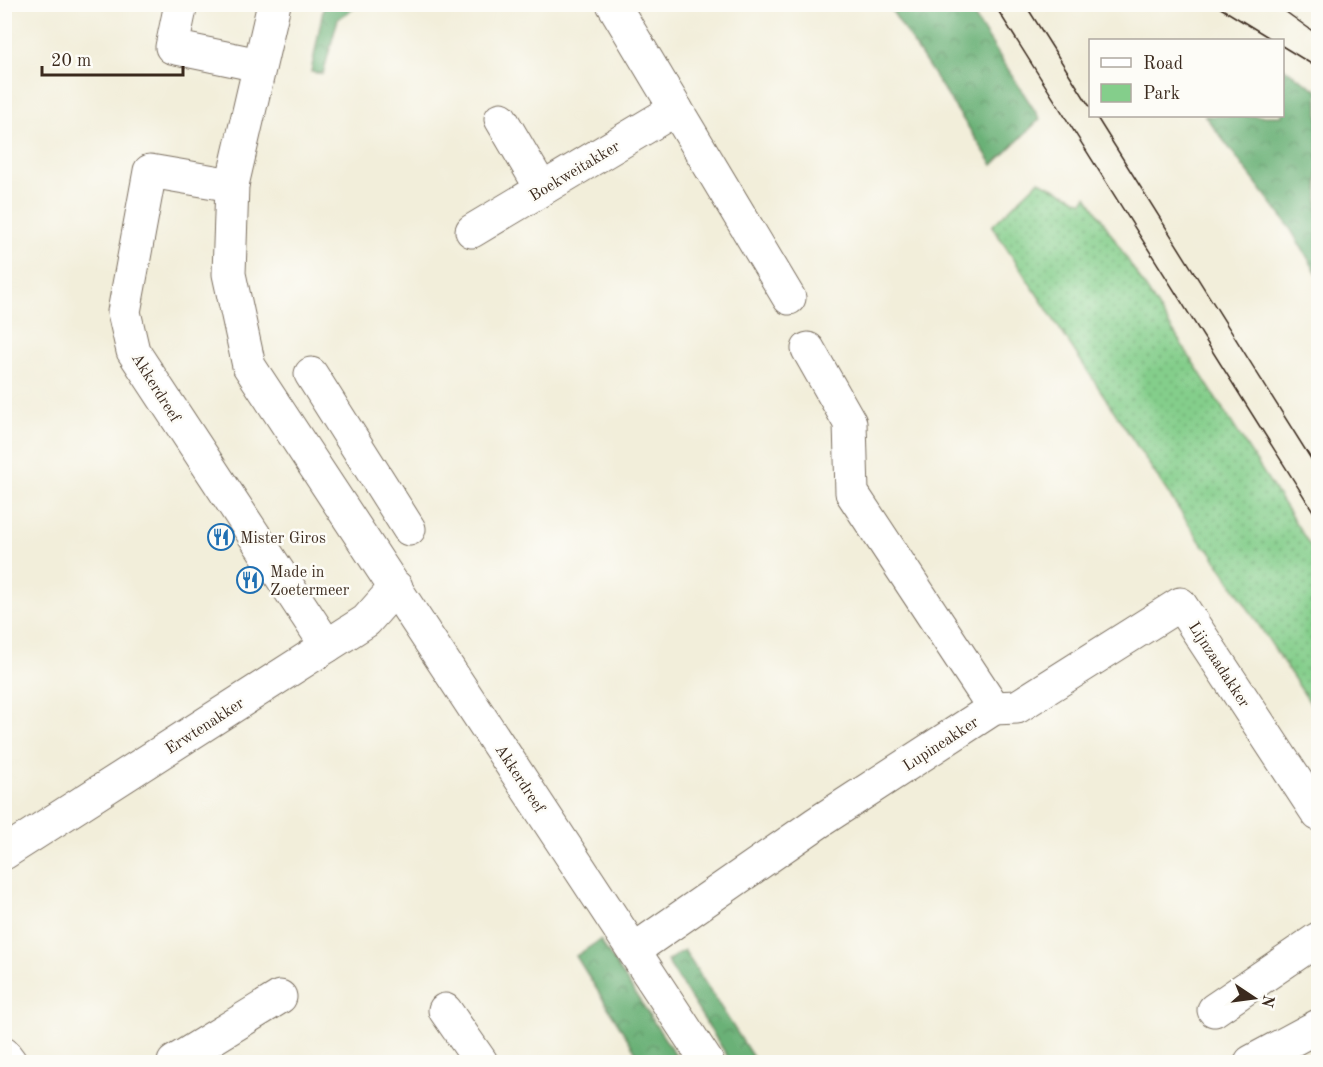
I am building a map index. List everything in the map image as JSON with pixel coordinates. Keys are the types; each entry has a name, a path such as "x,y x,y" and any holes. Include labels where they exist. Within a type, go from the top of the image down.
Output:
{"street":[{"path":"181,4 172,47 259,65"},
{"name":"Akkerdreef","path":"274,4 232,185 229,274 249,366 707,1062"},
{"path":"613,4 789,298"},
{"name":"Boekweitakker","path":"472,231 676,109"},
{"path":"501,119 542,189"},
{"name":"Akkerdreef","path":"232,185 150,171 124,312 133,351 327,646"},
{"name":"Lupineakker","path":"634,950 816,823 994,708 852,493 850,423 808,349"},
{"path":"312,374 409,529"},
{"path":"334,494 370,468"},
{"name":"Erwtenakker","path":"8,844 366,621 396,587"},
{"name":"Lijnzaadakker","path":"994,708 1017,707 1180,604 1318,814"},
{"path":"1214,1010 1318,939"},
{"path":"174,1062 280,997"},
{"path":"445,1010 481,1062"},
{"path":"1251,1062 1318,1026"},
{"path":"4,1054 10,1062"}],"green space":[{"path":"324,5 359,5 338,19 323,74 311,72"},
{"path":"888,5 967,5 1040,119 993,165"},
{"path":"1284,68 1318,91 1318,275 1288,225 1206,117 1284,117"},
{"path":"1039,181 1083,202 1087,196 1318,558 1318,715 1209,549 1203,546 992,226"},
{"path":"600,940 680,1062 642,1062 576,956"},
{"path":"684,950 756,1062 731,1062 667,961"}],"tram line":[{"path":"994,4 1318,519"},
{"path":"1025,4 1089,105"},
{"path":"1214,4 1271,39"},
{"path":"1275,4 1318,35"},
{"path":"1284,47 1318,68"},
{"path":"1097,117 1318,470"}],"place":[{"name":"Mister Giros","path":"221,537"},
{"name":"Made in Zoetermeer","path":"250,580"}]}
